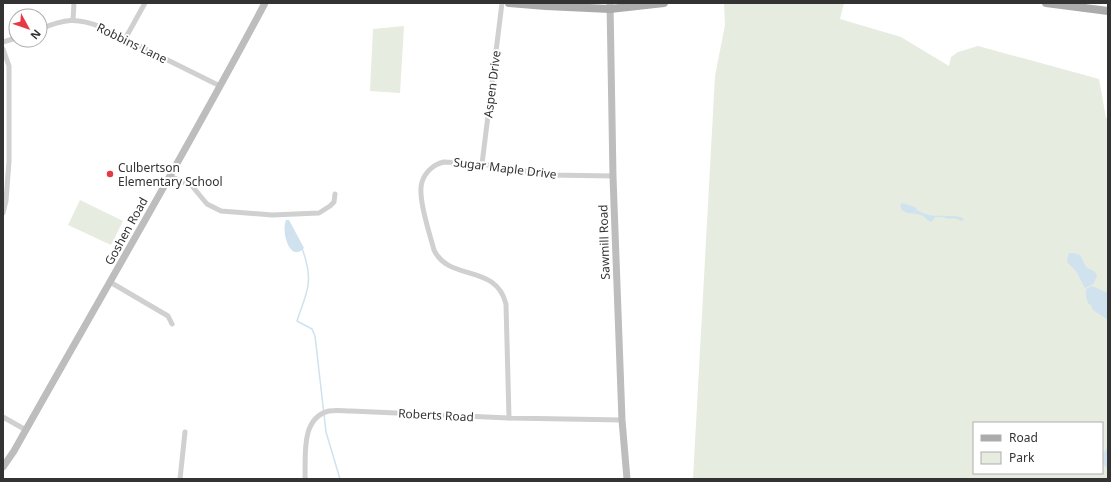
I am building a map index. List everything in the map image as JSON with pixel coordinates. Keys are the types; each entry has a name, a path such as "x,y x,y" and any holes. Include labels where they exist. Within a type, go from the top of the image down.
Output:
{"main road":[{"path":"509,3 546,6 610,6 664,3"},
{"path":"1046,3 1108,12"},
{"path":"1085,3 1108,6"}],"street":[{"path":"74,3 74,20"},
{"path":"125,39 145,3"},
{"name":"Goshen Road","path":"3,467 26,430 170,176 265,3"},
{"name":"Aspen Drive","path":"482,164 502,3"},
{"name":"Sawmill Road","path":"610,6 613,176 622,420 627,479"},
{"name":"Robbins Lane","path":"48,26 59,22 74,20 88,22 220,86"},
{"path":"3,49 9,66 9,160 6,201 3,213"},
{"name":"Sugar Maple Drive","path":"509,418 506,304 504,297 497,285 490,280 446,264 437,256 434,250 421,195 421,183 429,170 438,163 449,161 482,164 550,175 613,176"},
{"path":"170,176 192,186 207,204 221,211 272,215 318,213 334,202 335,194"},
{"path":"110,282 168,316 172,324"},
{"name":"Roberts Road","path":"305,479 307,436 310,427 316,419 329,412 351,411 509,418 622,420"},
{"path":"3,417 26,430"},
{"path":"180,479 185,432"}],"green space":[{"path":"724,3 844,3 840,19 901,37 949,66 951,57 958,52 978,46 1099,79 1106,118 1108,118 1108,479 693,479 715,76 725,25"},
{"path":"404,26 400,93 370,91 373,29"},
{"path":"80,200 123,221 111,245 68,225"}],"water":[{"path":"902,203 915,207 918,211 929,215 961,217 964,219 962,221 954,218 949,219 935,217 931,222 923,216 904,212 900,206"},
{"path":"286,220 289,220 304,248 299,252 294,252 290,249 285,231"},
{"path":"1069,253 1080,255 1086,267 1095,272 1097,277 1093,284 1085,288 1076,271 1067,262"},
{"path":"1092,286 1108,293 1108,320 1093,310 1091,305 1088,303 1086,289"},
{"path":"1108,447 1108,469 1103,464 1103,454"}],"waterway":[{"path":"302,249 305,256 309,278 307,292 297,321 312,329 315,336 326,432 340,479"}],"place":[{"name":"Culbertson Elementary School","path":"110,174"}]}
